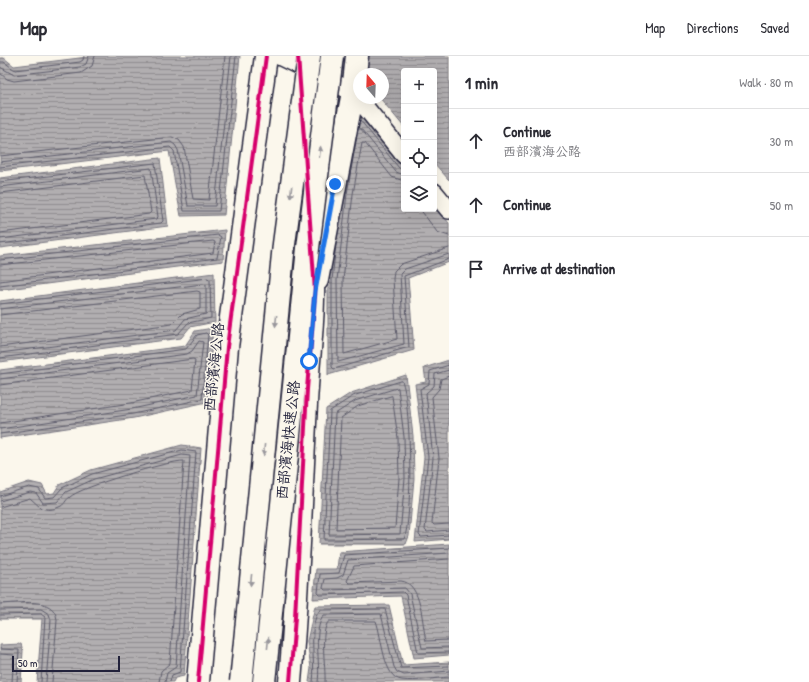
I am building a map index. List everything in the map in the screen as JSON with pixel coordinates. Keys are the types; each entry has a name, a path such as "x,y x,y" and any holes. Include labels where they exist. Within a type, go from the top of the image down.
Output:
{"main road":[{"name":"西部濱海公路","path":"198,682 227,346 266,56"},
{"name":"西部濱海快速公路","path":"264,682 308,248 332,56"},
{"path":"356,68 357,56"},
{"path":"301,60 315,291"},
{"name":"西部濱海快速公路","path":"241,682 301,60"},
{"path":"290,682 295,617 307,389 315,291 353,92"}],"street":[{"path":"278,56 301,60 353,92"},
{"path":"363,104 401,151"},
{"path":"437,196 449,210"}],"water":[{"path":"96,56 240,56 224,215 181,216 169,151 0,171 0,58 4,58 14,66"},
{"path":"363,56 449,56 449,180 437,166 437,68 401,68 401,123 385,104 389,104 389,68 361,68"},
{"path":"353,105 401,164 401,212 437,212 437,209 449,223 449,262 408,278 414,350 328,375 328,280"},
{"path":"160,158 168,226 0,248 0,178"},
{"path":"225,230 223,261 0,290 0,256"},
{"path":"214,273 215,322 190,327 181,338 0,362 0,301"},
{"path":"213,328 207,402 134,418 0,438 0,370 185,346 195,331"},
{"path":"449,360 449,539 415,542 424,457 415,384 426,382 424,368"},
{"path":"406,375 413,436 414,478 409,536 406,544 319,544 326,409 351,393"},
{"path":"182,445 201,448 184,676 175,678 173,682 37,682 42,619 0,619 0,492 29,482 42,485 47,494 54,493 59,485 91,470"},
{"path":"449,544 449,655 414,658 401,596 313,599 316,569 337,569 339,552"},
{"path":"389,605 403,665 449,662 449,682 309,682 311,668 307,641 315,606"},
{"path":"21,644 23,651 21,682 0,682 0,645"}],"cycle path":[{"path":"198,682 227,347 266,56"},
{"path":"290,682 295,617 307,389 315,291 298,56"}],"route":[{"path":"309,361 315,291 335,184"}]}
